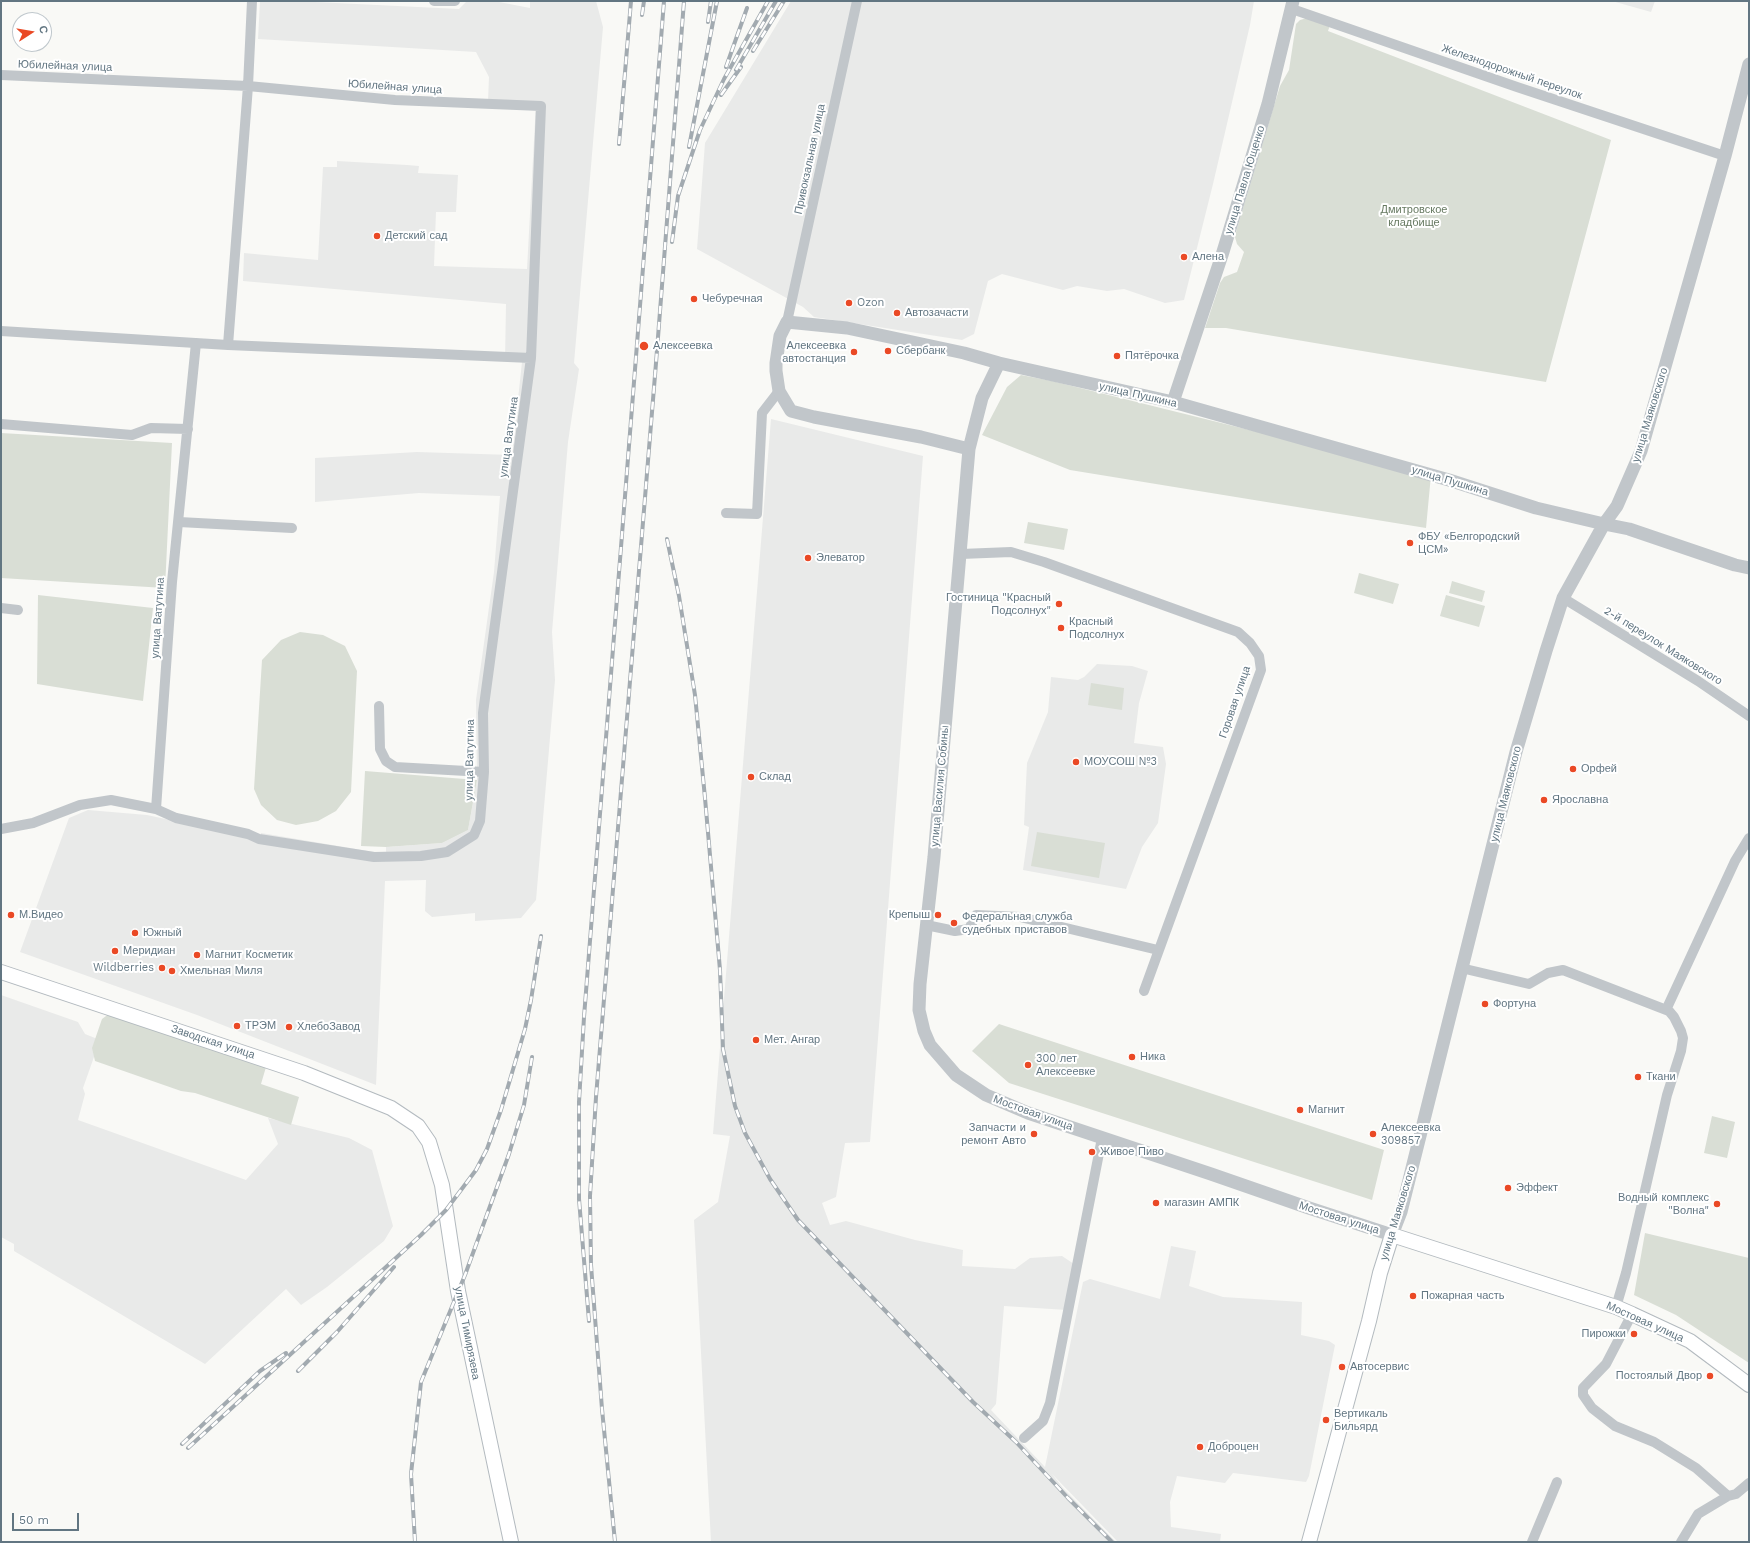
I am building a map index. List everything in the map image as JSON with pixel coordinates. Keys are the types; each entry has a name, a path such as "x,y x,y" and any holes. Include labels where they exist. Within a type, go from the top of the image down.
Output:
{"main road":[{"name":"Заводская улица","path":"1,972 304,1073 391,1108 418,1126"},
{"name":"улица Тимирязева","path":"418,1126 429,1142 442,1185 458,1291 511,1542"},
{"name":"Мостовая улица","path":"1392,1235 1632,1314 1690,1341 1749,1385"},
{"name":"улица Маяковского","path":"1309,1542 1369,1321 1380,1272 1392,1235"}],"street":[{"path":"228,345 248,86 252,1"},
{"path":"434,1 455,1"},
{"name":"Привокзальная улица","path":"787,322 858,1"},
{"name":"Железнодорожный переулок","path":"1292,5 1517,88 1725,156"},
{"name":"улица Павла Ющенко","path":"1173,402 1222,255 1257,142 1268,104 1292,5"},
{"name":"улица Маяковского","path":"1392,1235 1402,1204 1516,752 1563,598 1604,524 1617,506 1641,451 1725,156 1749,64"},
{"name":"Юбилейная улица","path":"1,75 248,86 395,100 541,106"},
{"name":"улица Ватутина","path":"1,829 33,823 80,805 111,800 156,809 176,818 248,834 259,839 374,857 421,856 447,852 474,835 480,821 484,772 483,713 531,358 541,106"},
{"path":"787,322 780,336 776,363 779,391 791,411 945,442 969,449"},
{"name":"улица Пушкина","path":"787,322 847,328 964,353 1000,363 1173,402 1449,480 1536,508 1629,529 1735,565 1749,568"},
{"path":"1,331 228,345 531,358"},
{"name":"улица Ватутина","path":"156,809 172,582 196,343"},
{"name":"улица Василия Собины","path":"986,1095 956,1075 930,1045 924,1031 919,1010 926,925 934,857 969,449 982,398 1000,363"},
{"path":"726,513 757,514 762,413 779,391"},
{"path":"1,424 132,435 151,428 188,429"},
{"path":"179,522 292,528"},
{"name":"Горовая улица","path":"961,554 1011,552 1044,562 1238,632 1250,643 1259,656 1261,670 1144,991"},
{"name":"2-й переулок Маяковского","path":"1563,598 1698,681 1749,716"},
{"path":"1,608 18,610"},
{"path":"378,706 380,749 386,761 395,767 484,772"},
{"path":"1666,1010 1735,861 1749,838"},
{"path":"926,925 955,930 969,930 976,915 1020,918 1158,950"},
{"path":"1461,968 1529,984 1548,973 1563,970 1666,1010 1674,1016 1681,1031 1683,1038 1681,1051 1667,1095 1626,1273 1616,1308"},
{"name":"Мостовая улица","path":"986,1095 1028,1113 1392,1235"},
{"path":"1024,1438 1044,1421 1050,1402 1102,1138"},
{"path":"1632,1314 1606,1364 1583,1388 1583,1395 1592,1408 1615,1426 1654,1442 1690,1464 1728,1496"},
{"path":"1532,1542 1557,1482"},
{"path":"1681,1542 1698,1514 1728,1496 1736,1494 1749,1483"}],"shaded area":[{"path":"260,1 295,1 459,9 467,1 494,1 530,8 530,1 596,1 603,27 574,363 579,369 568,442 552,632 555,680 536,900 521,918 475,921 475,913 432,917 425,911 426,880 385,881 376,1085 197,1015 20,952 69,818 88,810 147,815 259,839 261,833 386,854 386,847 442,843 468,830 477,780 476,700 494,572 500,496 419,493 315,502 315,458 417,452 512,455 522,362 505,361 506,304 243,281 244,253 318,260 323,167 337,167 337,161 419,166 418,173 458,175 456,212 436,212 434,266 527,269 536,103 488,101 489,77 476,52 258,39"},
{"path":"791,1 1254,1 1250,25 1213,184 1184,300 1165,303 1124,289 1107,291 1077,286 1063,290 1002,274 988,281 974,334 962,340 814,317 803,307 697,249 705,143"},
{"path":"1612,1 1655,1 1651,12"},
{"path":"771,419 923,456 870,1142 845,1143 836,1197 822,1203 830,1225 846,1221 915,1240 963,1250 962,1266 1015,1269 1030,1258 1062,1256 1074,1264 1067,1310 1004,1306 996,1404 991,1410 1045,1467 1083,1282 1090,1279 1160,1299 1171,1246 1196,1251 1189,1286 1223,1297 1302,1302 1301,1335 1329,1341 1335,1345 1309,1476 1306,1482 1233,1473 1225,1483 1177,1476 1170,1502 1171,1527 1221,1534 1220,1542 1118,1542 1052,1474 1063,1488 1116,1542 711,1542 694,1220 718,1202 730,1136 713,1134"},
{"path":"1097,664 1132,666 1148,671 1139,703 1134,743 1163,747 1166,764 1158,823 1142,847 1126,889 1023,870 1029,827 1024,825 1027,763 1048,712 1051,677 1078,680 1084,677"},
{"path":"1,995 78,1022 85,1034 100,1040 83,1088 85,1094 78,1120 246,1180 278,1144 268,1118 349,1138 372,1150 393,1226 384,1241 327,1287 301,1305 286,1289 205,1364 14,1251 14,1244 1,1237"}],"green space":[{"name":"Дмитровское кладбище","path":"1307,18 1330,25 1328,31 1611,140 1546,382 1226,328 1205,328 1220,283 1224,277 1237,272 1244,252 1237,244 1235,237 1237,228 1280,86 1289,70 1296,24 1300,20"},
{"path":"1021,375 1052,381 1431,475 1426,528 1070,470 982,435 1007,387"},
{"path":"1,433 172,443 165,588 1,578"},
{"path":"1028,522 1068,529 1064,550 1024,543"},
{"path":"1359,573 1399,584 1393,604 1354,593"},
{"path":"1452,581 1485,591 1482,602 1449,593"},
{"path":"38,595 153,608 143,701 37,684"},
{"path":"1446,595 1485,606 1479,627 1440,616"},
{"path":"300,632 323,635 345,646 357,671 351,792 336,811 318,821 296,825 277,820 261,805 254,789 262,660 281,640"},
{"path":"1091,683 1124,688 1122,710 1088,705"},
{"path":"365,771 477,780 468,830 442,843 386,847 361,846"},
{"path":"1037,832 1105,843 1099,878 1031,866"},
{"path":"110,1013 266,1067 261,1084 299,1097 291,1125 195,1093 181,1091 95,1061 92,1048 102,1019"},
{"path":"999,1024 1384,1150 1372,1200 1009,1083 972,1051"},
{"path":"1712,1116 1735,1122 1727,1158 1704,1153"},
{"path":"1645,1233 1749,1258 1749,1363 1676,1315 1634,1295"}],"railway":[{"path":"619,144 631,1"},
{"path":"642,15 644,1"},
{"path":"589,1321 579,1199 579,1102 584,1017 664,1"},
{"path":"615,1542 602,1409 591,1265 590,1196 596,1097 684,1"},
{"path":"708,22 711,1"},
{"path":"689,147 717,1"},
{"path":"672,242 678,196 700,130 724,79 768,1"},
{"path":"736,70 776,1"},
{"path":"753,51 784,1"},
{"path":"726,67 747,8"},
{"path":"721,95 741,67"},
{"path":"667,539 679,596 695,695 720,970 723,1049 735,1106 745,1133 770,1179 798,1220 973,1402 1016,1442 1068,1498 1112,1542"},
{"path":"188,1448 421,1235 446,1210 476,1170 487,1149 501,1110 525,1029 541,936"},
{"path":"415,1542 411,1474 421,1382 465,1275 509,1154 524,1105 532,1057"},
{"path":"298,1371 337,1332 394,1267"},
{"path":"182,1444 260,1371 286,1353"}],"place":[{"name":"Детский сад","path":"377,236"},
{"name":"Алена","path":"1184,257"},
{"name":"Чебуречная","path":"694,299"},
{"name":"Ozon","path":"849,303"},
{"name":"Автозачасти","path":"897,313"},
{"name":"Алексеевка","path":"644,346"},
{"name":"Сбербанк","path":"888,351"},
{"name":"Алексеевка автостанция","path":"854,352"},
{"name":"Пятёрочка","path":"1117,356"},
{"name":"ФБУ «Белгородский ЦСМ»","path":"1410,543"},
{"name":"Элеватор","path":"808,558"},
{"name":"Гостиница \"Красный Подсолнух\"","path":"1059,604"},
{"name":"Красный Подсолнух","path":"1061,628"},
{"name":"МОУСОШ №3","path":"1076,762"},
{"name":"Орфей","path":"1573,769"},
{"name":"Склад","path":"751,777"},
{"name":"Ярославна","path":"1544,800"},
{"name":"М.Видео","path":"11,915"},
{"name":"Крепыш","path":"938,915"},
{"name":"Федеральная служба судебных приставов","path":"954,923"},
{"name":"Южный","path":"135,933"},
{"name":"Меридиан","path":"115,951"},
{"name":"Магнит Косметик","path":"197,955"},
{"name":"Wildberries","path":"162,968"},
{"name":"Хмельная Миля","path":"172,971"},
{"name":"Фортуна","path":"1485,1004"},
{"name":"ТРЭМ","path":"237,1026"},
{"name":"ХлебоЗавод","path":"289,1027"},
{"name":"Мет. Ангар","path":"756,1040"},
{"name":"Ника","path":"1132,1057"},
{"name":"300 лет Алексеевке","path":"1028,1065"},
{"name":"Ткани","path":"1638,1077"},
{"name":"Магнит","path":"1300,1110"},
{"name":"Запчасти и ремонт Авто","path":"1034,1134"},
{"name":"Алексеевка 309857","path":"1373,1134"},
{"name":"Живое Пиво","path":"1092,1152"},
{"name":"Эффект","path":"1508,1188"},
{"name":"магазин АМПК","path":"1156,1203"},
{"name":"Водный комплекс \"Волна\"","path":"1717,1204"},
{"name":"Пожарная часть","path":"1413,1296"},
{"name":"Пирожки","path":"1634,1334"},
{"name":"Автосервис","path":"1342,1367"},
{"name":"Постоялый Двор","path":"1710,1376"},
{"name":"Вертикаль Бильярд","path":"1326,1420"},
{"name":"Доброцен","path":"1200,1447"}]}
